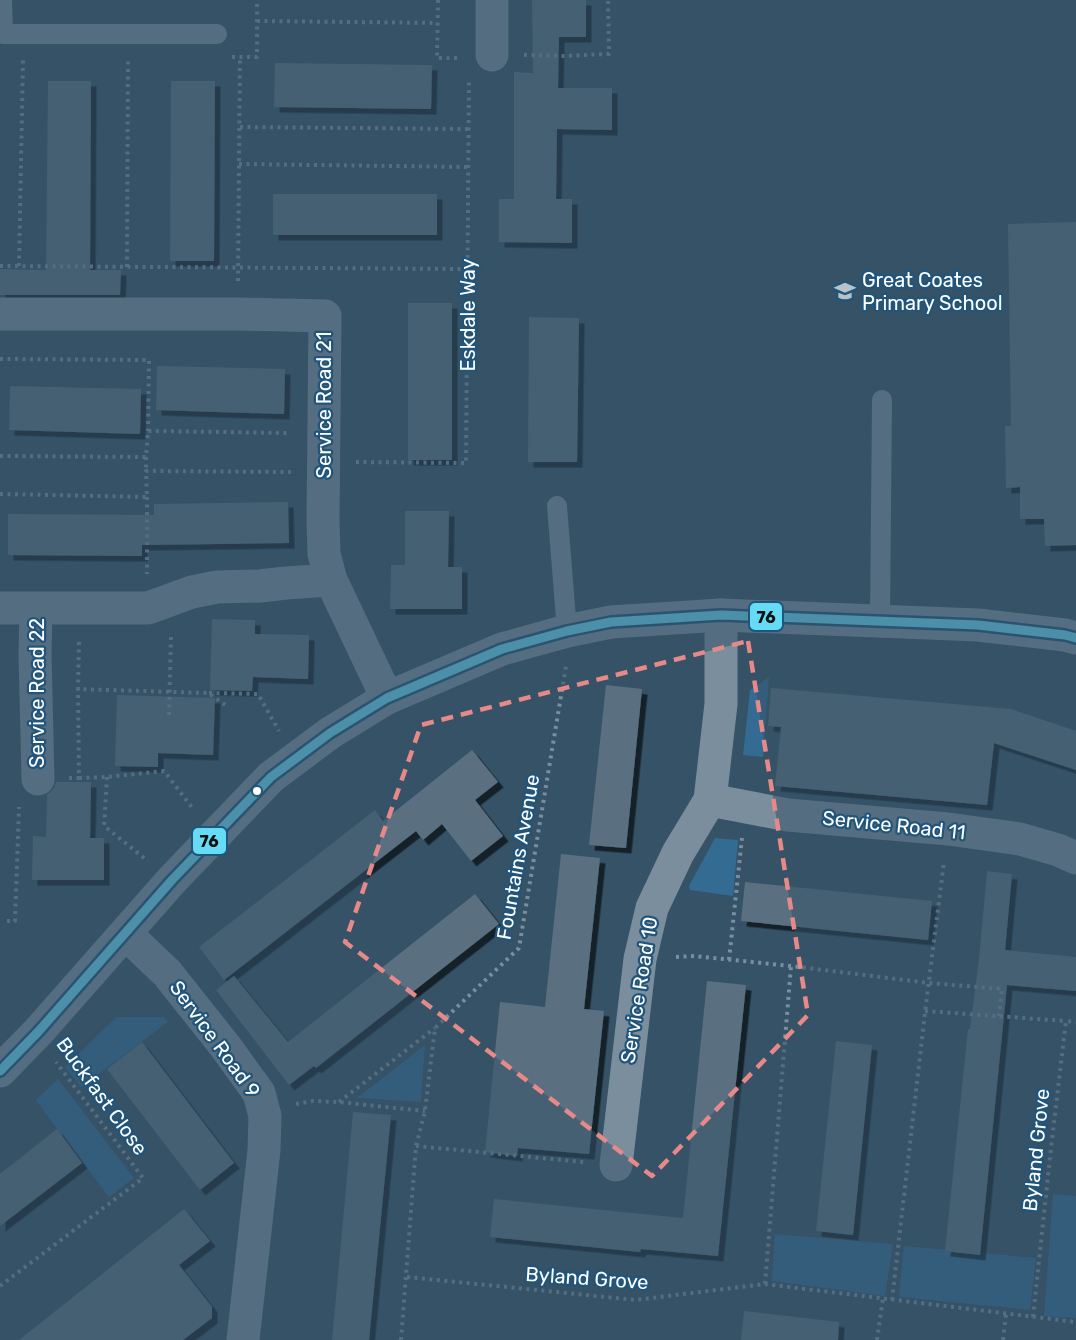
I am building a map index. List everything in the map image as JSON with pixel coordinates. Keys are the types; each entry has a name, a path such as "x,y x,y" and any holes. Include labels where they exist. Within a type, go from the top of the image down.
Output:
{"street":[{"path":"481,62 492,0"},
{"name":"Service Road 21","path":"0,314 325,316 324,554 331,580 387,698"},
{"name":"Service Road 22","path":"0,608 80,608 160,603 192,592 217,587 331,580"},
{"name":"Service Road 22","path":"28,791 36,608"},
{"path":"0,1071 38,1032 172,880 271,777 330,734 387,698 502,649 567,631 611,622 722,615 978,625 1076,638"},
{"name":"Service Road 10","path":"616,1165 640,959 652,908 678,853 710,800 721,704 722,615"},
{"name":"Service Road 11","path":"710,800 788,815 948,829 1020,839 1076,858"},
{"name":"Service Road 9","path":"126,934 167,973 259,1093 265,1116 264,1150 243,1340"}],"lane":[{"path":"2,0 3,34 217,34"},
{"path":"880,620 882,400"},
{"path":"557,506 567,631"}],"path":[{"path":"256,57 257,0"},
{"path":"257,21 437,23"},
{"path":"19,266 23,53"},
{"path":"127,267 128,55"},
{"path":"238,268 240,57"},
{"name":"Eskdale Way","path":"324,456 466,463 469,129 481,62"},
{"path":"240,127 469,129"},
{"path":"239,164 469,167"},
{"path":"0,266 468,269"},
{"path":"0,359 149,360 147,496 170,691 169,715"},
{"path":"147,431 324,456"},
{"path":"0,456 146,457"},
{"path":"146,471 324,456"},
{"path":"0,494 147,496"},
{"path":"80,608 78,689 258,694 296,760"},
{"name":"Fountains Avenue","path":"338,1102 435,1028 519,948 567,660 567,631"},
{"path":"208,693 227,706"},
{"path":"79,778 164,771 214,836"},
{"path":"107,777 104,826 172,880"},
{"path":"7,921 15,921 28,791"},
{"path":"745,807 729,960 929,984 1002,989 999,1016"},
{"path":"892,1299 948,829"},
{"path":"765,1284 792,966"},
{"path":"925,1011 1076,1022"},
{"name":"Byland Grove","path":"1033,1317 1066,1021"},
{"path":"401,1340 416,1152 425,1112 435,1028"},
{"name":"Buckfast Close","path":"0,1286 142,1178 59,1068 38,1032"},
{"path":"259,1093 289,1106 313,1101 338,1102 425,1112"},
{"name":"Byland Grove","path":"407,1277 635,1300 765,1284 1076,1322"},
{"path":"877,1340 883,1299"},
{"path":"1003,1340 1006,1314"}],"highlighted area":[{"path":"748,641 808,1015 652,1176 345,942 421,725"}],"shaded area":[{"path":"769,677 763,757 743,755 750,690"},
{"path":"715,838 738,840 733,896 690,890 689,886"},
{"path":"116,1017 164,1017 168,1022 81,1087 65,1067"},
{"path":"425,1045 421,1102 357,1098"},
{"path":"58,1079 134,1178 109,1197 36,1100"},
{"path":"1053,1194 1076,1196 1076,1318 1044,1316"},
{"path":"775,1234 893,1244 885,1296 772,1281"},
{"path":"904,1246 1036,1258 1030,1310 899,1297"}],"building":[{"path":"532,0 586,0 586,37 559,37 558,88 612,88 612,130 557,129 556,199 572,199 572,243 499,242 499,199 514,199 514,72 533,73"},
{"path":"275,63 432,65 431,109 274,107"},
{"path":"48,81 91,81 90,270 121,270 120,295 0,295 0,269 46,270"},
{"path":"171,81 215,81 214,261 170,261"},
{"path":"273,194 437,194 437,235 273,235"},
{"path":"1076,222 1076,545 1045,546 1044,519 1020,519 1020,487 1006,488 1005,426 1011,426 1008,224"},
{"path":"408,303 452,303 452,460 408,460"},
{"path":"529,317 579,318 577,462 528,462"},
{"path":"157,366 285,369 284,414 156,410"},
{"path":"10,386 141,389 140,434 9,430"},
{"path":"288,502 289,543 142,545 142,556 8,555 8,514 154,515 154,504"},
{"path":"405,511 449,511 448,567 462,567 462,609 390,609 391,565 405,565"},
{"path":"212,619 255,620 255,634 309,635 308,679 253,677 252,691 210,690"},
{"path":"606,685 642,689 626,848 589,845"},
{"path":"771,688 1011,709 1076,731 1076,770 994,743 987,805 775,786 781,727 768,726"},
{"path":"117,695 215,698 213,755 158,753 158,767 115,766"},
{"path":"472,750 498,782 475,800 503,836 471,861 442,824 423,840 416,831 224,980 199,947 375,810 383,821"},
{"path":"56,782 91,782 90,838 104,838 104,880 32,880 33,836 46,837 47,795"},
{"path":"561,854 600,858 584,1009 604,1011 589,1154 518,1148 517,1156 485,1152 500,1002 545,1007"},
{"path":"987,871 1012,874 1005,950 1076,957 1076,991 1007,985 980,1255 945,1251"},
{"path":"745,882 932,901 928,940 741,921"},
{"path":"475,894 499,924 316,1068 314,1066 289,1085 216,990 234,976 288,1042"},
{"path":"707,981 746,985 718,1256 641,1249 640,1252 490,1237 494,1199 683,1218"},
{"path":"836,1041 872,1045 853,1235 816,1231"},
{"path":"142,1042 234,1163 200,1190 107,1069"},
{"path":"353,1112 391,1115 369,1340 332,1340"},
{"path":"57,1129 82,1163 0,1226 0,1174"},
{"path":"184,1209 210,1241 179,1265 212,1307 212,1318 183,1340 19,1340"},
{"path":"744,1311 839,1322 838,1340 741,1340"}],"transit line":[{"name":"76","path":"0,1071 38,1032 172,880 271,777 330,733 387,698 502,649 567,631 611,622 721,615 978,625 1076,638"}],"place":[{"name":"Great Coates Primary School","path":"845,291"}]}
